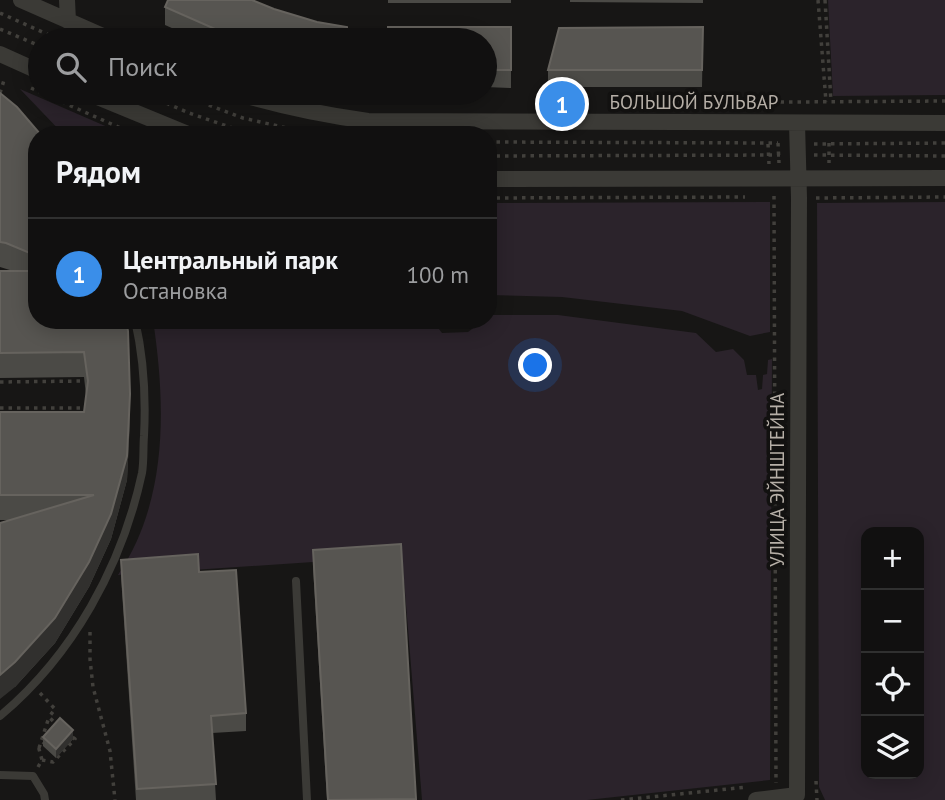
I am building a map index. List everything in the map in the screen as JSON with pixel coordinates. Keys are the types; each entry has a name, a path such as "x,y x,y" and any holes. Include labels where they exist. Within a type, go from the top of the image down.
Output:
{"street":[{"path":"21,0 84,28"},
{"path":"67,0 68,21"},
{"path":"0,54 28,67"},
{"path":"117,105 168,126"},
{"name":"БОЛЬШОЙ БУЛЬВАР","path":"278,105 368,121 945,123"},
{"name":"УЛИЦА ЭЙНШТЕЙНА","path":"757,791 797,795 797,123"},
{"path":"497,179 945,178"}],"lane":[{"path":"0,716 33,687 91,609 119,551 142,471 144,385 142,350 137,329"},
{"path":"296,581 307,800"},
{"path":"0,775 33,776 46,800"}],"path":[{"path":"818,0 829,102"},
{"path":"825,0 829,102"},
{"path":"0,13 33,28"},
{"path":"0,29 28,41"},
{"path":"0,93 2,76 16,82"},
{"path":"630,103 945,101"},
{"path":"68,105 116,126"},
{"path":"171,105 227,126"},
{"path":"209,105 243,118 278,126"},
{"path":"829,130 829,164"},
{"path":"768,131 769,166"},
{"path":"497,142 787,143"},
{"path":"778,143 779,166"},
{"path":"812,144 945,143"},
{"path":"497,156 787,155"},
{"path":"811,155 945,156"},
{"path":"497,198 749,197"},
{"path":"762,197 784,197"},
{"path":"775,197 776,774"},
{"path":"811,198 945,197"},
{"path":"0,382 84,381"},
{"path":"0,408 88,408"},
{"path":"91,609 90,659 93,687 110,751 115,800"},
{"path":"33,687 55,709 49,717 39,749 42,760 33,776"},
{"path":"49,717 60,726"},
{"path":"42,760 53,762 75,739 67,732"},
{"path":"39,749 51,736"},
{"path":"815,774 817,800"},
{"path":"621,800 757,791 777,784"}],"shaded area":[{"path":"828,0 945,0 945,95 833,96"},
{"path":"35,105 57,105 105,126 55,126"},
{"path":"770,202 770,332 750,336 682,311 562,297 497,295 497,203"},
{"path":"945,202 945,800 825,800 819,787 817,203"},
{"path":"497,315 558,315 696,333 716,352 733,349 744,360 747,375 756,375 758,390 762,389 763,375 767,374 768,360 772,359 770,780 587,800 422,800 402,556 118,575 146,516 159,452 160,386 154,329 439,329 442,333 468,332 472,329 497,329"}],"building":[{"path":"168,0 252,0 317,22 347,28 213,28 165,7"},
{"path":"511,27 511,70 497,70 497,28 388,28"},
{"path":"703,27 702,70 548,70 559,28"},
{"path":"0,93 33,126 28,126 28,252 0,242"},
{"path":"0,271 28,271 28,329 128,329 130,394 127,456 111,514 89,562 55,618 0,675 0,523 94,495 0,495 0,412 84,412 88,381 84,352 0,353"},
{"path":"401,544 416,799 328,800 313,550"},
{"path":"198,554 199,572 236,570 246,713 211,716 216,784 137,789 121,560"},
{"path":"60,718 73,730 56,749 43,737"}],"place":[{"name":"Центральный парк","path":"562,104"}]}
